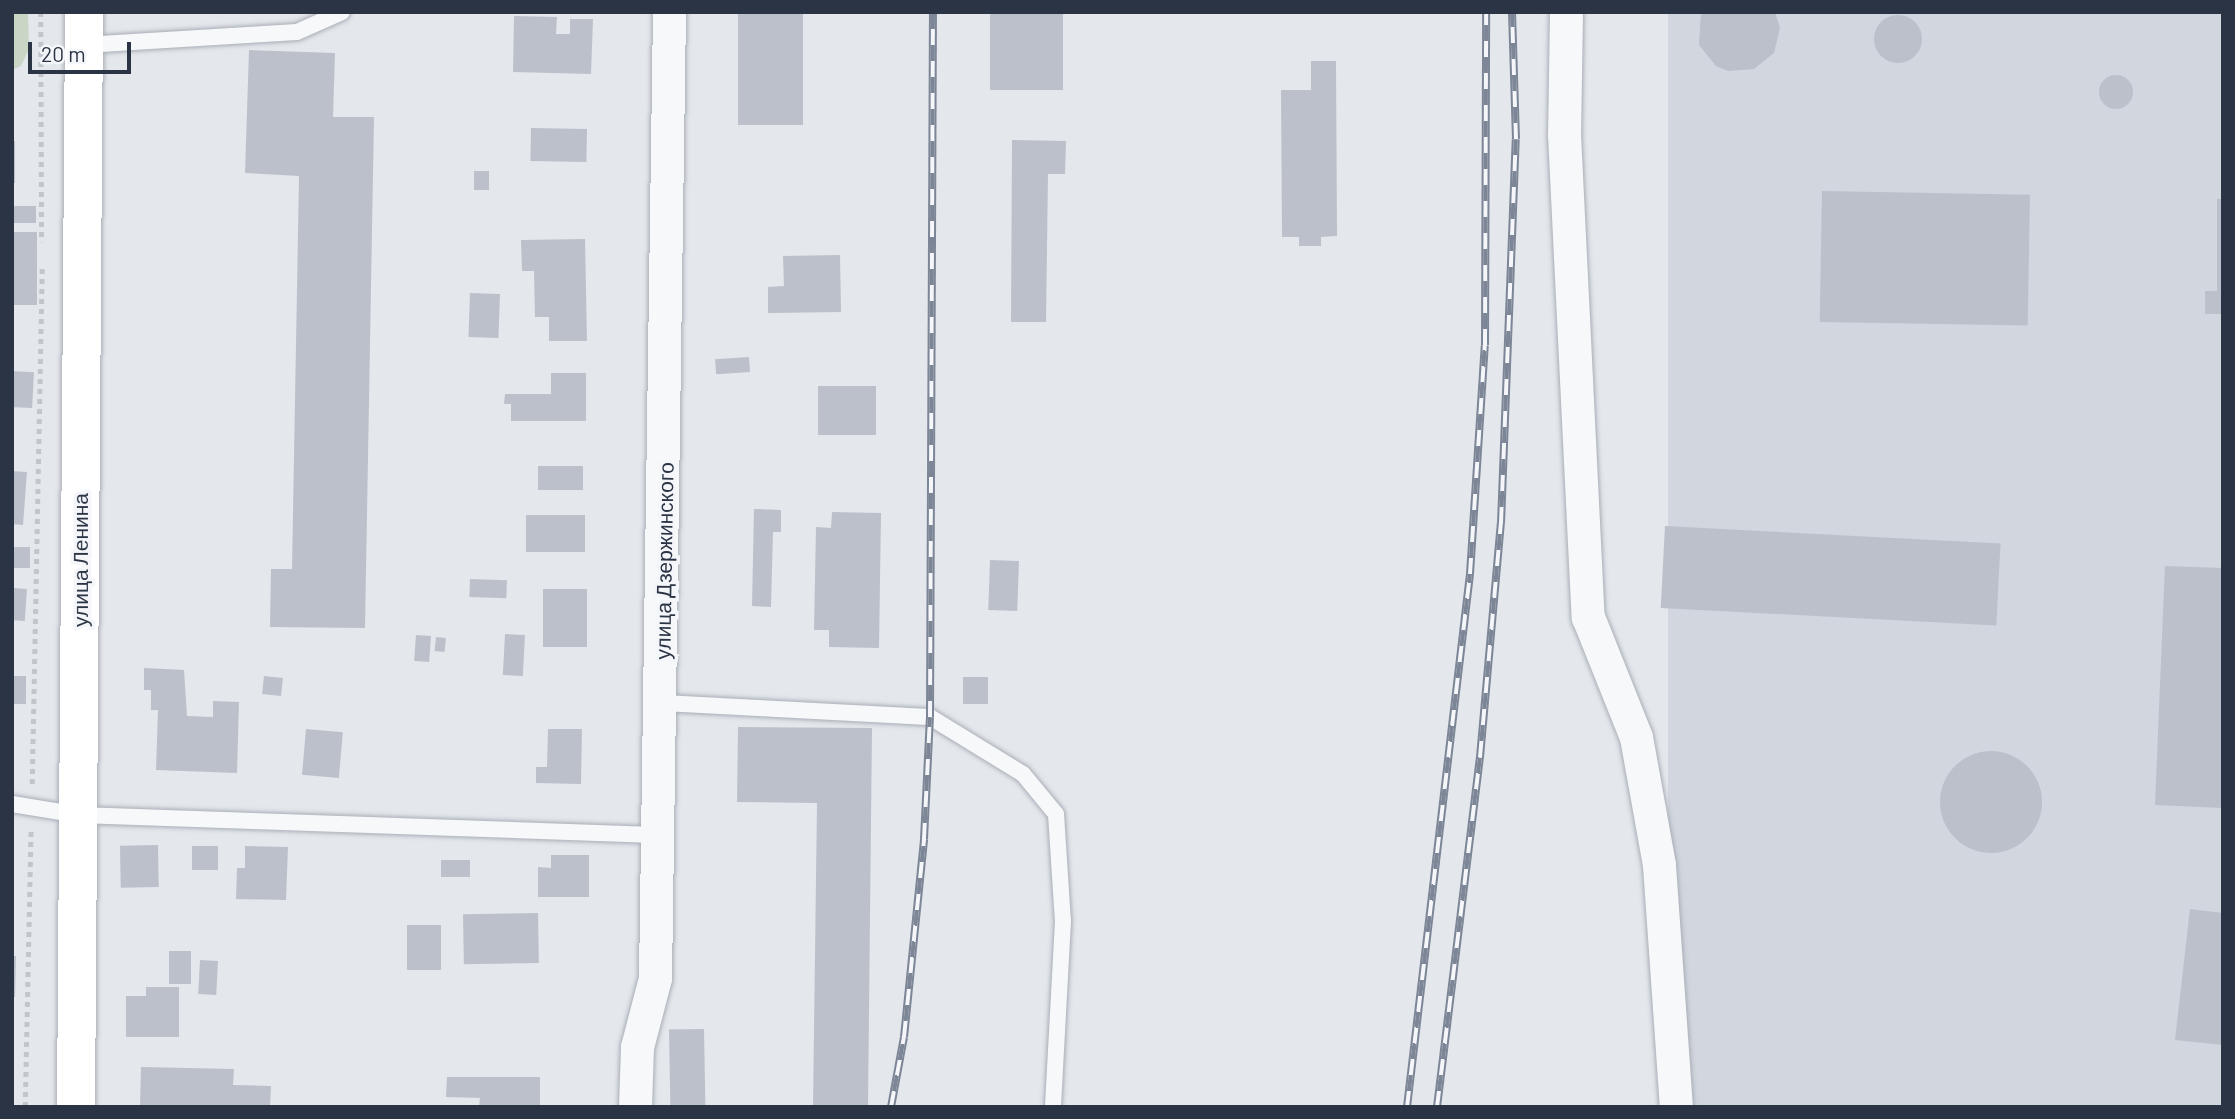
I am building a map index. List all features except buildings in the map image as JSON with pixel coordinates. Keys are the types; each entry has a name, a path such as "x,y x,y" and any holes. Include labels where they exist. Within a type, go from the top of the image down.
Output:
{"main road":[{"name":"улица Ленина","path":"76,1107 84,29"}],"street":[{"name":"улица Дзержинского","path":"635,1107 637,1047 655,978 655,835 662,703 669,12"},
{"path":"1566,12 1564,134 1588,617 1636,737 1655,839 1676,1107"}],"lane":[{"path":"84,29 297,32 342,12"},
{"path":"662,703 930,717 1023,774 1056,814 1063,921 1053,1107"},
{"path":"12,804 79,815 655,835"}],"path":[{"path":"25,1107 43,253 41,12"}],"shaded area":[{"path":"1668,12 2223,12 2223,1107 1668,1107"}],"green space":[{"path":"12,12 28,12 29,49 21,66 12,70"}],"railway":[{"path":"891,1107 904,1037 924,839 930,717 933,12"},
{"path":"1407,1107 1470,574 1485,345 1486,12"},
{"path":"1437,1107 1480,757 1501,523 1516,139 1512,12"}]}
